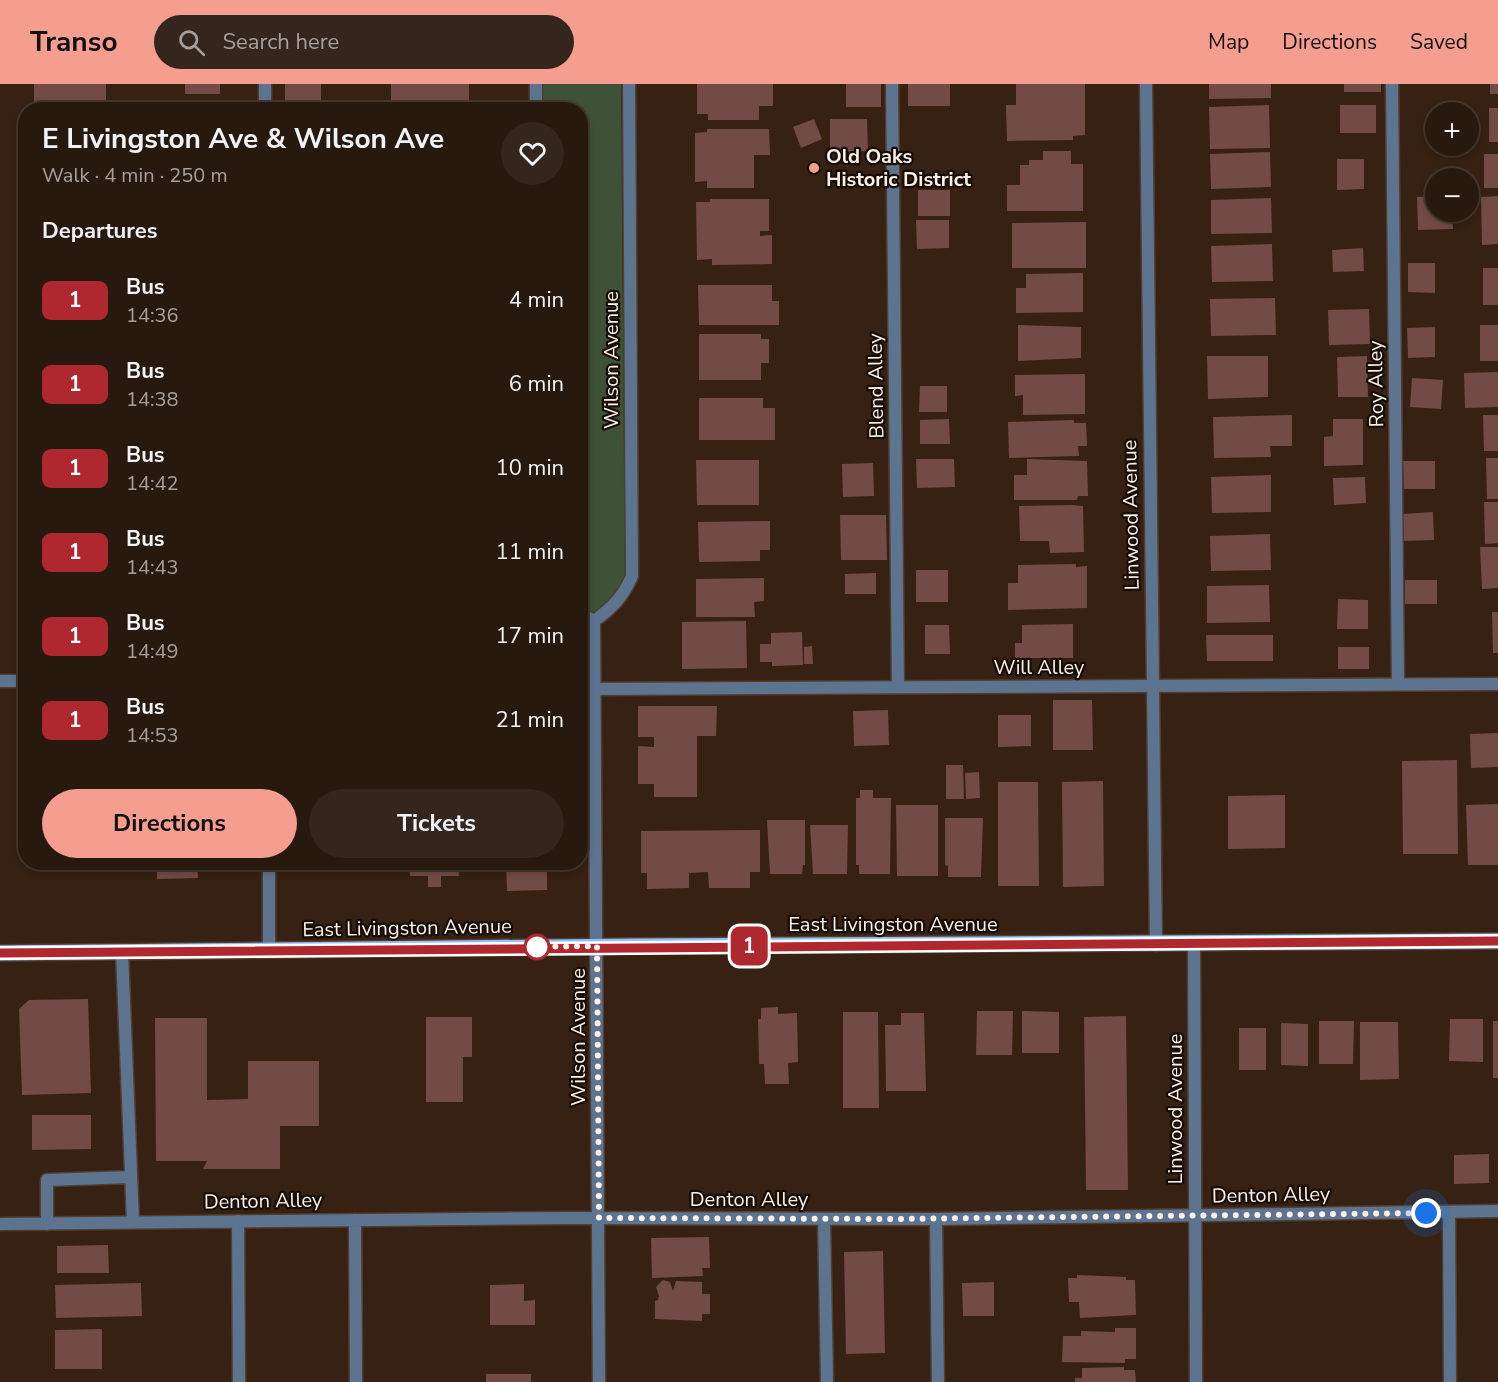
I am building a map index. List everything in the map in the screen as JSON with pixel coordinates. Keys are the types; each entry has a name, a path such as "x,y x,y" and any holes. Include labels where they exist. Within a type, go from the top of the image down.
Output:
{"main road":[{"name":"East Livingston Avenue","path":"0,953 597,946 1156,945 1498,941"}],"street":[{"path":"265,84 265,102"},
{"path":"536,84 536,102"},
{"name":"Wilson Avenue","path":"599,1382 594,621 619,600 632,576 629,84"},
{"name":"Blend Alley","path":"892,84 898,687"},
{"name":"Linwood Avenue","path":"1146,84 1156,945"},
{"name":"Roy Alley","path":"1392,84 1398,684"},
{"path":"588,618 594,621"},
{"path":"0,681 18,681"},
{"name":"Will Alley","path":"588,687 1498,684"},
{"path":"269,870 269,950"},
{"name":"Linwood Avenue","path":"1194,944 1196,1382"},
{"path":"122,952 133,1222"},
{"path":"47,1224 46,1180 131,1177"},
{"name":"Denton Alley","path":"0,1224 599,1218 824,1220 1498,1211"},
{"path":"1449,1213 1450,1382"},
{"path":"936,1219 938,1382"},
{"path":"355,1220 356,1382"},
{"path":"824,1220 827,1382"},
{"path":"238,1221 239,1382"}],"green space":[{"path":"540,84 621,84 625,581 621,592 593,618 588,615 588,102 540,102"}],"building":[{"path":"34,84 106,84 106,100 34,102"},
{"path":"185,84 220,84 220,94 185,94"},
{"path":"285,84 321,84 321,102 285,102"},
{"path":"391,84 469,84 469,102 391,102"},
{"path":"697,84 773,84 773,106 759,106 759,120 708,120 708,114 697,114"},
{"path":"846,84 881,84 881,107 846,107"},
{"path":"908,84 950,84 950,106 908,106"},
{"path":"1016,84 1085,84 1085,135 1073,136 1073,140 1007,141 1006,105 1016,105"},
{"path":"1209,84 1271,84 1271,98 1209,99"},
{"path":"1344,84 1381,84 1381,92 1344,92"},
{"path":"1490,84 1498,84 1498,94 1490,94"},
{"path":"1269,105 1270,148 1210,149 1209,107"},
{"path":"1340,105 1376,105 1376,133 1340,133"},
{"path":"1489,108 1498,108 1498,142 1489,142"},
{"path":"814,119 822,139 801,148 793,127"},
{"path":"830,119 867,119 868,151 830,152"},
{"path":"707,129 769,129 770,155 754,155 754,188 707,188 707,181 695,182 695,133 707,132"},
{"path":"1043,151 1071,151 1071,164 1083,164 1083,211 1007,211 1007,185 1020,185 1020,165 1029,165 1029,160 1043,160"},
{"path":"1270,152 1271,187 1211,189 1210,154"},
{"path":"1484,154 1498,154 1498,188 1484,188"},
{"path":"1337,159 1364,159 1364,189 1337,190"},
{"path":"918,190 950,190 950,216 918,216"},
{"path":"1498,196 1498,244 1482,245 1481,197"},
{"path":"1417,197 1425,197 1425,222 1453,222 1453,229 1418,230"},
{"path":"1271,198 1272,233 1211,234 1211,200"},
{"path":"710,199 769,199 769,231 760,231 760,236 772,235 772,264 712,265 712,259 697,260 696,202 710,202"},
{"path":"916,220 949,220 949,248 917,249"},
{"path":"1086,222 1086,268 1012,268 1012,223"},
{"path":"1272,244 1273,281 1212,282 1211,246"},
{"path":"1363,248 1364,271 1333,272 1332,250"},
{"path":"1408,263 1435,263 1435,293 1408,292"},
{"path":"1483,268 1498,268 1498,305 1483,305"},
{"path":"1083,273 1083,312 1016,313 1016,288 1026,288 1026,274"},
{"path":"698,285 772,285 772,301 779,301 779,325 699,325"},
{"path":"1275,298 1276,335 1211,336 1210,299"},
{"path":"1369,309 1370,344 1329,345 1328,310"},
{"path":"1018,325 1081,327 1081,358 1018,361"},
{"path":"1480,325 1498,325 1498,361 1480,361"},
{"path":"1435,327 1435,357 1408,358 1407,328"},
{"path":"699,334 761,334 761,339 769,339 769,363 761,363 761,380 699,380"},
{"path":"1207,356 1268,356 1268,397 1208,399"},
{"path":"1367,356 1368,397 1338,397 1337,357"},
{"path":"1498,372 1498,407 1465,408 1464,373"},
{"path":"1085,374 1085,414 1023,415 1023,395 1015,396 1015,375"},
{"path":"1412,378 1443,380 1441,409 1410,407"},
{"path":"920,386 947,386 947,412 919,412"},
{"path":"699,398 763,398 763,408 775,408 775,440 699,440"},
{"path":"1292,415 1292,446 1270,446 1271,457 1214,458 1213,417"},
{"path":"1483,415 1498,415 1498,451 1484,451"},
{"path":"949,419 950,444 920,444 920,420"},
{"path":"1333,419 1363,419 1363,465 1324,466 1324,437 1333,436"},
{"path":"1074,420 1074,423 1086,423 1087,446 1078,446 1079,456 1009,458 1008,422"},
{"path":"1486,458 1498,458 1498,499 1487,499"},
{"path":"916,459 954,459 955,487 917,488"},
{"path":"1027,459 1087,461 1088,496 1078,496 1077,500 1014,500 1014,475 1027,475"},
{"path":"696,460 759,460 759,505 697,505"},
{"path":"1403,461 1435,461 1435,489 1404,489"},
{"path":"873,463 874,496 843,497 842,464"},
{"path":"1271,475 1271,512 1212,513 1211,477"},
{"path":"1365,477 1366,503 1334,505 1333,478"},
{"path":"1484,502 1498,502 1498,543 1485,544"},
{"path":"1019,506 1083,506 1084,552 1050,553 1049,541 1020,541"},
{"path":"1433,512 1434,540 1404,541 1403,514"},
{"path":"840,515 886,515 887,560 841,560"},
{"path":"770,521 770,550 760,550 760,561 699,562 698,522"},
{"path":"1270,534 1271,570 1211,571 1210,536"},
{"path":"1480,547 1498,547 1498,588 1482,589"},
{"path":"1076,564 1076,567 1087,566 1087,608 1008,610 1008,583 1018,583 1018,565"},
{"path":"916,570 948,570 948,602 916,602"},
{"path":"876,573 876,594 845,594 845,574"},
{"path":"764,578 764,601 754,602 755,617 696,617 696,579"},
{"path":"1405,580 1437,580 1437,604 1405,604"},
{"path":"1269,585 1270,622 1207,623 1207,586"},
{"path":"1338,599 1368,600 1368,629 1337,629"},
{"path":"1492,612 1498,612 1498,653 1493,653"},
{"path":"746,621 747,668 682,669 682,622"},
{"path":"1073,624 1073,658 1015,658 1015,643 1022,643 1022,625"},
{"path":"925,625 949,625 950,654 925,654"},
{"path":"802,632 803,665 772,666 772,662 760,662 760,644 771,644 771,633"},
{"path":"1206,635 1273,635 1273,661 1207,661"},
{"path":"812,646 813,664 804,664 804,647"},
{"path":"1338,647 1369,647 1369,669 1338,669"},
{"path":"1053,700 1092,700 1093,750 1053,750"},
{"path":"638,706 717,706 716,736 697,736 697,797 654,797 654,784 638,784 638,746 654,747 654,737 638,737"},
{"path":"888,710 889,745 854,746 853,711"},
{"path":"998,715 1031,715 1031,746 998,747"},
{"path":"1498,733 1498,767 1471,768 1470,734"},
{"path":"1457,760 1458,854 1403,854 1402,761"},
{"path":"946,765 963,765 964,799 946,799"},
{"path":"979,772 980,798 966,799 965,773"},
{"path":"1103,781 1104,886 1063,887 1062,782"},
{"path":"998,782 1038,782 1039,886 998,886"},
{"path":"860,790 873,790 873,798 891,798 890,874 859,874 859,865 856,865 856,798 860,798"},
{"path":"1285,795 1285,848 1228,849 1228,796"},
{"path":"1498,804 1498,865 1468,865 1466,805"},
{"path":"896,805 938,805 938,876 897,876"},
{"path":"945,818 983,818 981,877 948,877 948,866 945,865"},
{"path":"767,820 805,820 805,865 803,865 802,874 770,874"},
{"path":"810,825 848,825 847,874 813,874"},
{"path":"760,830 760,872 750,872 750,888 709,888 708,872 689,873 689,888 647,889 647,873 641,873 641,831"},
{"path":"157,870 198,870 198,878 157,879"},
{"path":"410,870 459,870 459,876 441,876 441,887 428,887 428,876 410,876"},
{"path":"506,870 547,870 547,890 507,891"},
{"path":"88,999 91,1093 22,1095 19,1009 29,1000"},
{"path":"778,1007 778,1014 797,1013 798,1062 788,1063 789,1084 765,1084 764,1064 759,1064 758,1019 761,1019 761,1008"},
{"path":"977,1011 1013,1011 1012,1055 976,1055"},
{"path":"1022,1011 1059,1012 1059,1053 1022,1053"},
{"path":"843,1012 878,1012 879,1108 843,1108"},
{"path":"901,1013 924,1013 926,1091 886,1091 885,1025 901,1025"},
{"path":"1126,1016 1128,1190 1086,1190 1084,1017"},
{"path":"426,1017 472,1017 472,1057 463,1057 463,1102 426,1102"},
{"path":"155,1018 207,1018 207,1100 248,1099 248,1061 319,1061 319,1126 280,1126 280,1169 203,1169 207,1161 156,1161"},
{"path":"1450,1019 1483,1019 1483,1062 1449,1061"},
{"path":"1319,1021 1354,1021 1353,1064 1319,1064"},
{"path":"1493,1021 1498,1021 1498,1078 1493,1078"},
{"path":"1360,1022 1398,1022 1399,1079 1360,1080"},
{"path":"1281,1023 1308,1024 1308,1066 1281,1065"},
{"path":"1239,1028 1266,1028 1266,1070 1239,1070"},
{"path":"32,1115 91,1115 91,1149 32,1150"},
{"path":"1489,1154 1489,1183 1454,1184 1454,1155"},
{"path":"709,1237 710,1268 702,1268 703,1276 652,1278 651,1238"},
{"path":"108,1245 109,1273 57,1273 57,1246"},
{"path":"883,1251 885,1353 846,1354 844,1252"},
{"path":"1077,1275 1126,1277 1126,1280 1135,1280 1136,1315 1080,1318 1079,1302 1069,1302 1068,1278 1077,1278"},
{"path":"663,1280 670,1282 673,1291 676,1281 702,1282 702,1294 710,1294 710,1314 702,1314 702,1321 655,1319 655,1301 659,1296 656,1287"},
{"path":"994,1282 994,1316 963,1316 962,1283"},
{"path":"141,1283 142,1316 56,1318 55,1285"},
{"path":"524,1284 524,1301 535,1300 535,1325 490,1325 490,1285"},
{"path":"1115,1328 1136,1328 1136,1359 1125,1359 1125,1363 1062,1362 1063,1336 1081,1336 1081,1331 1115,1332"},
{"path":"102,1329 102,1369 55,1369 55,1330"},
{"path":"1124,1367 1124,1370 1135,1370 1136,1382 1075,1382 1075,1378 1082,1378 1082,1368"},
{"path":"486,1374 531,1374 531,1382 486,1382"}],"bus line":[{"name":"1","path":"0,953 634,946 1156,945 1498,941"}],"place":[{"name":"Old Oaks Historic District","path":"814,168"}],"route":[{"path":"537,947 530,947 597,946 599,1218 824,1220 1426,1213"}]}
